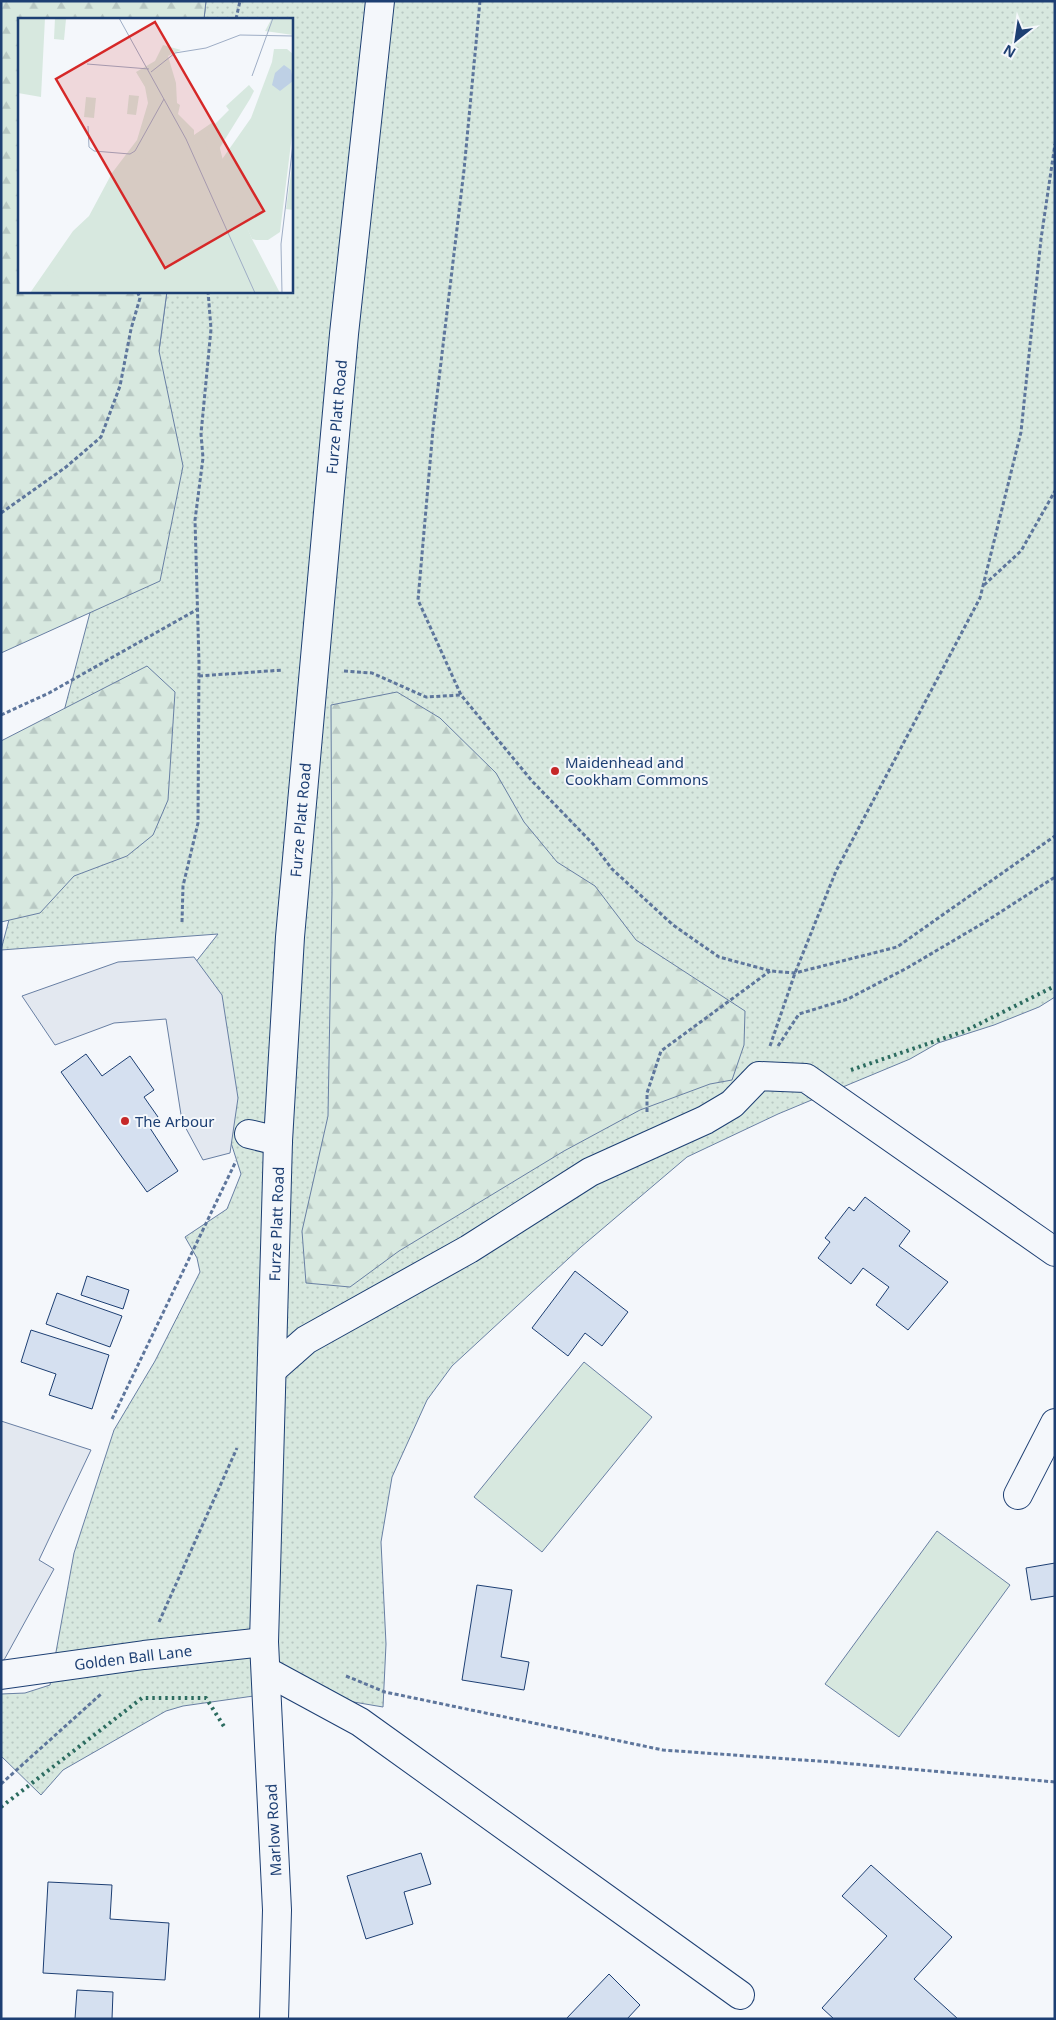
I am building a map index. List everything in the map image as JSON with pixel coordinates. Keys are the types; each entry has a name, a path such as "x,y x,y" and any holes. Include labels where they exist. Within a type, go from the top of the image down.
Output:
{"main road":[{"name":"Furze Platt Road","path":"264,1642 278,1141 290,937 344,334 380,1"},
{"path":"272,1370 306,1340 469,1249 590,1172 705,1120 732,1104 759,1076 806,1078 1055,1252"},
{"path":"249,1134 278,1141"},
{"path":"1018,1495 1055,1423"},
{"name":"Golden Ball Lane","path":"1,1675 144,1655 264,1642"},
{"name":"Marlow Road","path":"264,1642 277,1910 274,2019"},
{"path":"266,1671 360,1722 740,1995"}],"path":[{"path":"236,18 240,1"},
{"path":"480,1 464,170 433,430 418,600 461,695 532,781 593,844 612,869 673,924 719,957 771,971 795,973 897,947 1055,836"},
{"path":"759,1076 795,973 836,871 980,598 1021,432 1041,239 1055,144"},
{"path":"1,513 66,467 101,437 120,386 131,329 140,298 137,292"},
{"path":"182,922 183,886 198,823 198,609 195,520 203,458 201,434 211,329 208,292"},
{"path":"983,585 1021,551 1055,491"},
{"path":"1,715 49,692 198,609"},
{"path":"759,1076 799,1014 848,1000 985,922 1055,877"},
{"path":"647,1146 647,1093 661,1051 771,971"},
{"path":"112,1419 249,1134"},
{"path":"144,1655 240,1441"},
{"path":"342,1674 385,1692 663,1750 831,1762 1055,1782"},
{"path":"1,1784 109,1687"}],"green space":[{"path":"1,1 206,1 204,18 18,18 18,292 167,292 159,351 183,466 160,581 1,653"},
{"path":"206,1 1055,1 1055,997 1039,1007 994,1025 938,1043 910,1059 778,1114 687,1157 581,1247 452,1366 427,1400 392,1477 381,1542 386,1644 383,1707 289,1691 183,1706 166,1711 63,1770 41,1795 1,1756 1,1694 25,1693 50,1685 74,1553 114,1430 155,1361 200,1272 197,1258 185,1237 227,1209 241,1174 226,1127 187,973 218,934 1,950 159,351 167,292 292,292 292,18 204,18"},
{"path":"147,666 175,692 168,800 153,835 127,856 74,876 40,913 1,922 1,741"},
{"path":"397,692 440,718 496,773 524,822 557,862 595,886 636,940 745,1011 744,1045 732,1080 710,1084 640,1110 564,1151 399,1251 350,1287 306,1283 302,1231 328,1116 332,893 331,705"},
{"path":"584,1362 652,1417 542,1552 474,1497"},
{"path":"937,1531 1010,1585 899,1737 825,1684"}],"shaded area":[{"path":"194,957 222,995 238,1098 230,1153 203,1160 182,1121 166,1019 114,1023 55,1045 22,996 118,962"},
{"path":"1,1421 91,1450 39,1560 54,1569 4,1660 1,1660"}],"building":[{"name":"The Arbour","path":"86,1054 102,1076 130,1056 154,1090 144,1097 158,1117 148,1125 178,1171 147,1192 61,1072"},
{"path":"865,1197 910,1231 899,1246 948,1282 908,1330 876,1305 889,1287 863,1268 851,1284 818,1258 830,1242 825,1238 849,1207 854,1211"},
{"path":"575,1271 628,1312 602,1346 585,1333 568,1356 532,1328"},
{"path":"87,1276 129,1290 123,1309 81,1295"},
{"path":"57,1293 122,1316 110,1347 46,1324"},
{"path":"31,1330 109,1355 92,1409 49,1395 56,1374 21,1362"},
{"path":"1055,1563 1055,1596 1031,1600 1026,1568"},
{"path":"477,1585 512,1590 501,1657 529,1662 524,1690 462,1680"},
{"path":"421,1853 431,1884 404,1892 413,1924 366,1939 347,1876"},
{"path":"871,1865 952,1937 914,1979 958,2019 834,2019 822,2008 887,1936 842,1896"},
{"path":"48,1882 112,1885 110,1919 169,1923 165,1980 43,1973"},
{"path":"609,1974 640,2005 627,2019 566,2019"},
{"path":"77,1990 113,1992 112,2019 75,2019"}],"hedge":[{"path":"851,1070 965,1031 1055,986"},
{"path":"1,1807 142,1698 206,1698 225,1728"}],"place":[{"name":"Maidenhead and Cookham Commons","path":"555,771"},
{"name":"The Arbour","path":"125,1121"}]}
